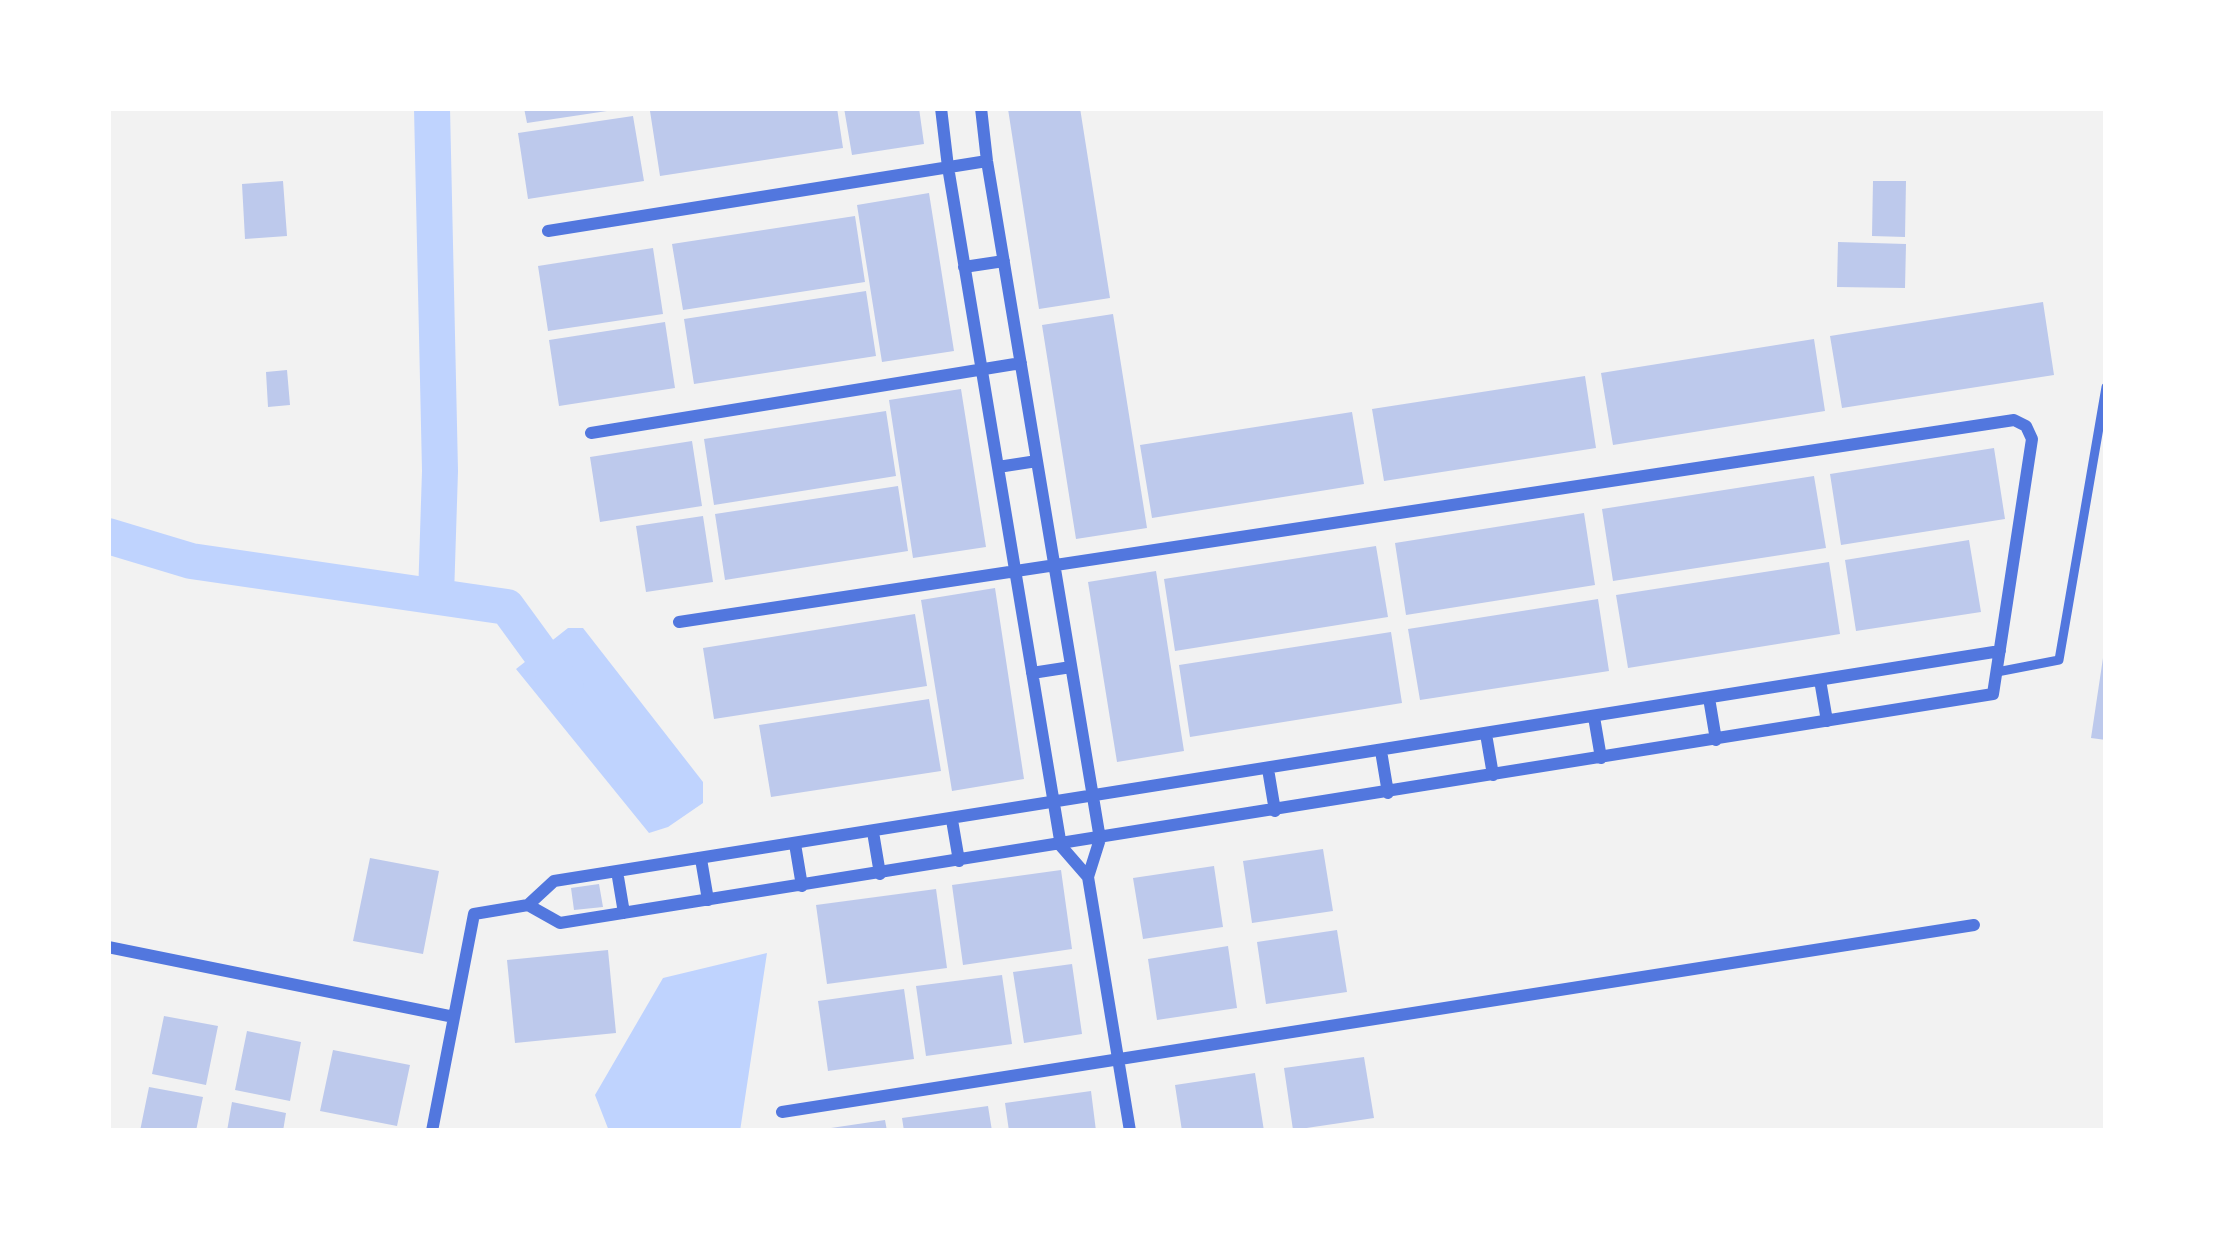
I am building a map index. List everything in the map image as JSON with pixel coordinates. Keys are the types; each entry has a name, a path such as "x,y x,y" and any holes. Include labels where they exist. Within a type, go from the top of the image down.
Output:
{"street":[{"path":"941,108 1061,846 1088,877"},
{"path":"981,108 1100,839 1088,877 1130,1131"},
{"path":"548,231 987,160"},
{"path":"964,267 1004,261"},
{"path":"591,433 1021,363"},
{"path":"528,905 560,923 1993,694 2032,439 2026,425 2014,420 679,622"},
{"path":"998,467 1037,461"},
{"path":"433,1131 474,914 528,905 554,881 2000,650"},
{"path":"1032,674 1071,667"},
{"path":"1820,680 1827,722"},
{"path":"1709,698 1716,740"},
{"path":"1594,717 1601,758"},
{"path":"1486,734 1493,775"},
{"path":"1381,751 1388,793"},
{"path":"1268,770 1275,811"},
{"path":"952,820 958,862"},
{"path":"874,832 880,874"},
{"path":"795,844 802,886"},
{"path":"701,859 708,900"},
{"path":"617,872 624,913"},
{"path":"782,1112 1974,926"},
{"path":"108,947 454,1017"}],"lane":[{"path":"1997,672 2059,661 2106,387"}],"water":[{"path":"568,628 583,628 703,782 703,803 668,827 649,833 516,669"},
{"path":"767,953 740,1131 609,1131 595,1095 663,978"}],"building":[{"path":"524,108 607,108 607,111 527,123"},
{"path":"837,108 843,148 660,176 650,111"},
{"path":"844,108 919,108 924,144 852,155"},
{"path":"1080,108 1110,298 1039,309 1008,109"},
{"path":"633,116 644,181 528,199 518,133"},
{"path":"283,181 287,236 245,239 242,184"},
{"path":"1873,181 1906,181 1905,237 1872,236"},
{"path":"929,193 954,351 882,362 857,205"},
{"path":"855,216 865,282 683,310 672,244"},
{"path":"1838,242 1906,244 1905,288 1837,287"},
{"path":"653,248 663,314 548,331 538,266"},
{"path":"866,291 876,356 694,384 684,319"},
{"path":"2043,302 2054,375 1842,408 1830,336"},
{"path":"1113,314 1147,528 1076,539 1042,325"},
{"path":"665,322 675,388 559,406 549,340"},
{"path":"1814,339 1825,411 1613,445 1601,373"},
{"path":"287,370 290,405 268,407 266,372"},
{"path":"1585,376 1596,448 1384,481 1372,409"},
{"path":"961,389 986,547 913,558 889,400"},
{"path":"886,411 896,476 714,505 704,439"},
{"path":"1352,412 1364,484 1152,518 1140,445"},
{"path":"692,441 702,506 600,522 590,457"},
{"path":"1994,448 2005,519 1841,545 1830,474"},
{"path":"1814,476 1826,548 1613,581 1602,509"},
{"path":"898,486 908,551 725,580 715,514"},
{"path":"1584,513 1595,585 1406,615 1395,543"},
{"path":"703,516 713,582 646,592 636,526"},
{"path":"1969,540 1981,612 1856,631 1845,560"},
{"path":"1376,546 1388,617 1175,651 1164,579"},
{"path":"1829,562 1840,634 1628,668 1616,595"},
{"path":"1156,571 1184,751 1117,762 1088,582"},
{"path":"995,588 1024,779 952,791 921,600"},
{"path":"1598,599 1609,671 1420,700 1408,629"},
{"path":"915,614 927,686 714,719 703,648"},
{"path":"1391,632 1402,703 1190,737 1179,665"},
{"path":"2106,658 2106,740 2091,738"},
{"path":"929,699 941,771 771,797 759,725"},
{"path":"1323,849 1333,911 1252,923 1243,861"},
{"path":"370,858 439,871 423,954 353,941"},
{"path":"1214,866 1223,927 1143,939 1133,878"},
{"path":"1061,870 1072,949 963,965 952,885"},
{"path":"599,884 603,907 574,910 571,888"},
{"path":"936,889 947,968 827,984 816,905"},
{"path":"1337,930 1347,992 1266,1004 1257,942"},
{"path":"1228,946 1237,1008 1157,1020 1148,959"},
{"path":"608,950 616,1033 515,1043 507,960"},
{"path":"1072,964 1082,1034 1024,1043 1013,972"},
{"path":"1002,975 1012,1044 926,1056 916,986"},
{"path":"904,989 914,1059 828,1071 818,1001"},
{"path":"164,1016 218,1026 206,1085 152,1074"},
{"path":"247,1031 301,1042 290,1101 235,1090"},
{"path":"333,1050 410,1065 397,1126 320,1111"},
{"path":"1364,1057 1374,1118 1293,1130 1284,1068"},
{"path":"1255,1073 1264,1131 1182,1131 1175,1085"},
{"path":"149,1087 203,1097 196,1131 140,1131"},
{"path":"1091,1091 1096,1131 1009,1131 1005,1103"},
{"path":"232,1102 286,1113 283,1131 227,1131"},
{"path":"988,1106 992,1131 904,1131 902,1118"},
{"path":"885,1120 887,1131 831,1131 831,1128"}],"waterway":[{"path":"432,108 440,471 436,596"},
{"path":"108,536 191,561 507,607 566,688"}]}
